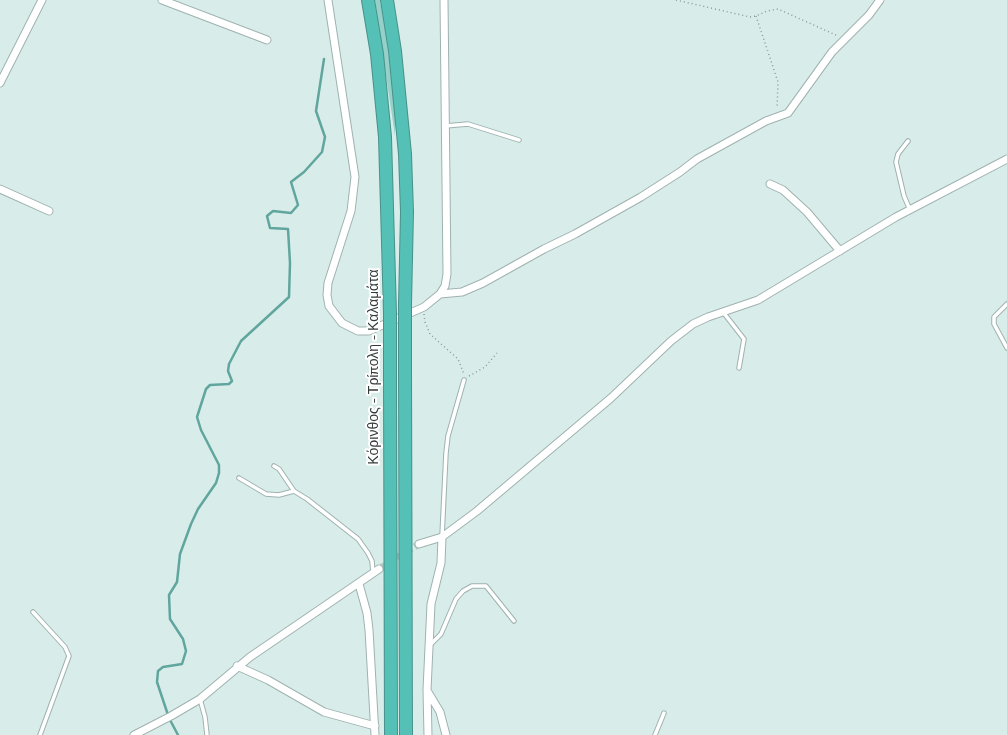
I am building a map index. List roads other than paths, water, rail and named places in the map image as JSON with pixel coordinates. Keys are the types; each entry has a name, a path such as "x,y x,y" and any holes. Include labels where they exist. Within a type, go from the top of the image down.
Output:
{"highway":[{"name":"Κόρινθος - Τρίπολη - Καλαμάτα","path":"368,0 377,54 385,137 390,313 391,735"},
{"path":"388,0 399,88 405,154 407,212 405,304 406,735"}],"street":[{"path":"0,83 42,0"},
{"path":"162,0 268,40"},
{"path":"328,0 355,177 350,217 328,283 327,295 329,306 342,323 358,331 369,331 424,307 440,294 445,286 447,274 444,0"},
{"path":"440,294 462,292 484,283 544,249 575,234 654,188 697,159 788,112 812,79 845,40 869,15 880,0"},
{"path":"419,544 442,537 477,511 611,398 682,332 708,317 758,300 910,210 1007,159"},
{"path":"770,184 783,190 807,212 840,251"},
{"path":"0,189 49,211"},
{"path":"428,735 427,690 431,604 441,563 442,537"},
{"path":"134,735 200,699 237,666 376,571"},
{"path":"359,584 367,613 369,630 375,735"},
{"path":"237,666 268,680 324,712 375,726"},
{"path":"427,690 440,712 446,735"}],"lane":[{"path":"445,126 468,124 519,140"},
{"path":"908,142 898,154 896,162 904,196 910,210"},
{"path":"1007,304 994,317 994,324 1007,348"},
{"path":"723,312 744,339 739,368"},
{"path":"442,537 447,442 464,380"},
{"path":"274,466 279,469 294,491 307,499 358,539 368,553 376,571"},
{"path":"239,478 266,494 279,495 294,491"},
{"path":"428,647 441,634 458,596 472,586 486,586 514,621"},
{"path":"33,612 65,646 69,656 40,735"},
{"path":"200,699 205,717 207,735"},
{"path":"655,735 664,713"}],"waterway":[{"path":"178,735 169,718 157,682 158,671 163,667 182,664 186,651 183,639 170,619 169,595 177,582 180,554 191,524 198,509 216,483 219,473 219,465 201,430 197,417 206,389 210,385 229,384 232,381 228,371 229,364 241,341 289,297 290,263 288,229 270,228 267,216 273,211 291,213 298,205 291,182 304,172 322,152 325,137 316,111 324,59"}],"tunnel":[{"path":"379,569 419,544"}]}
